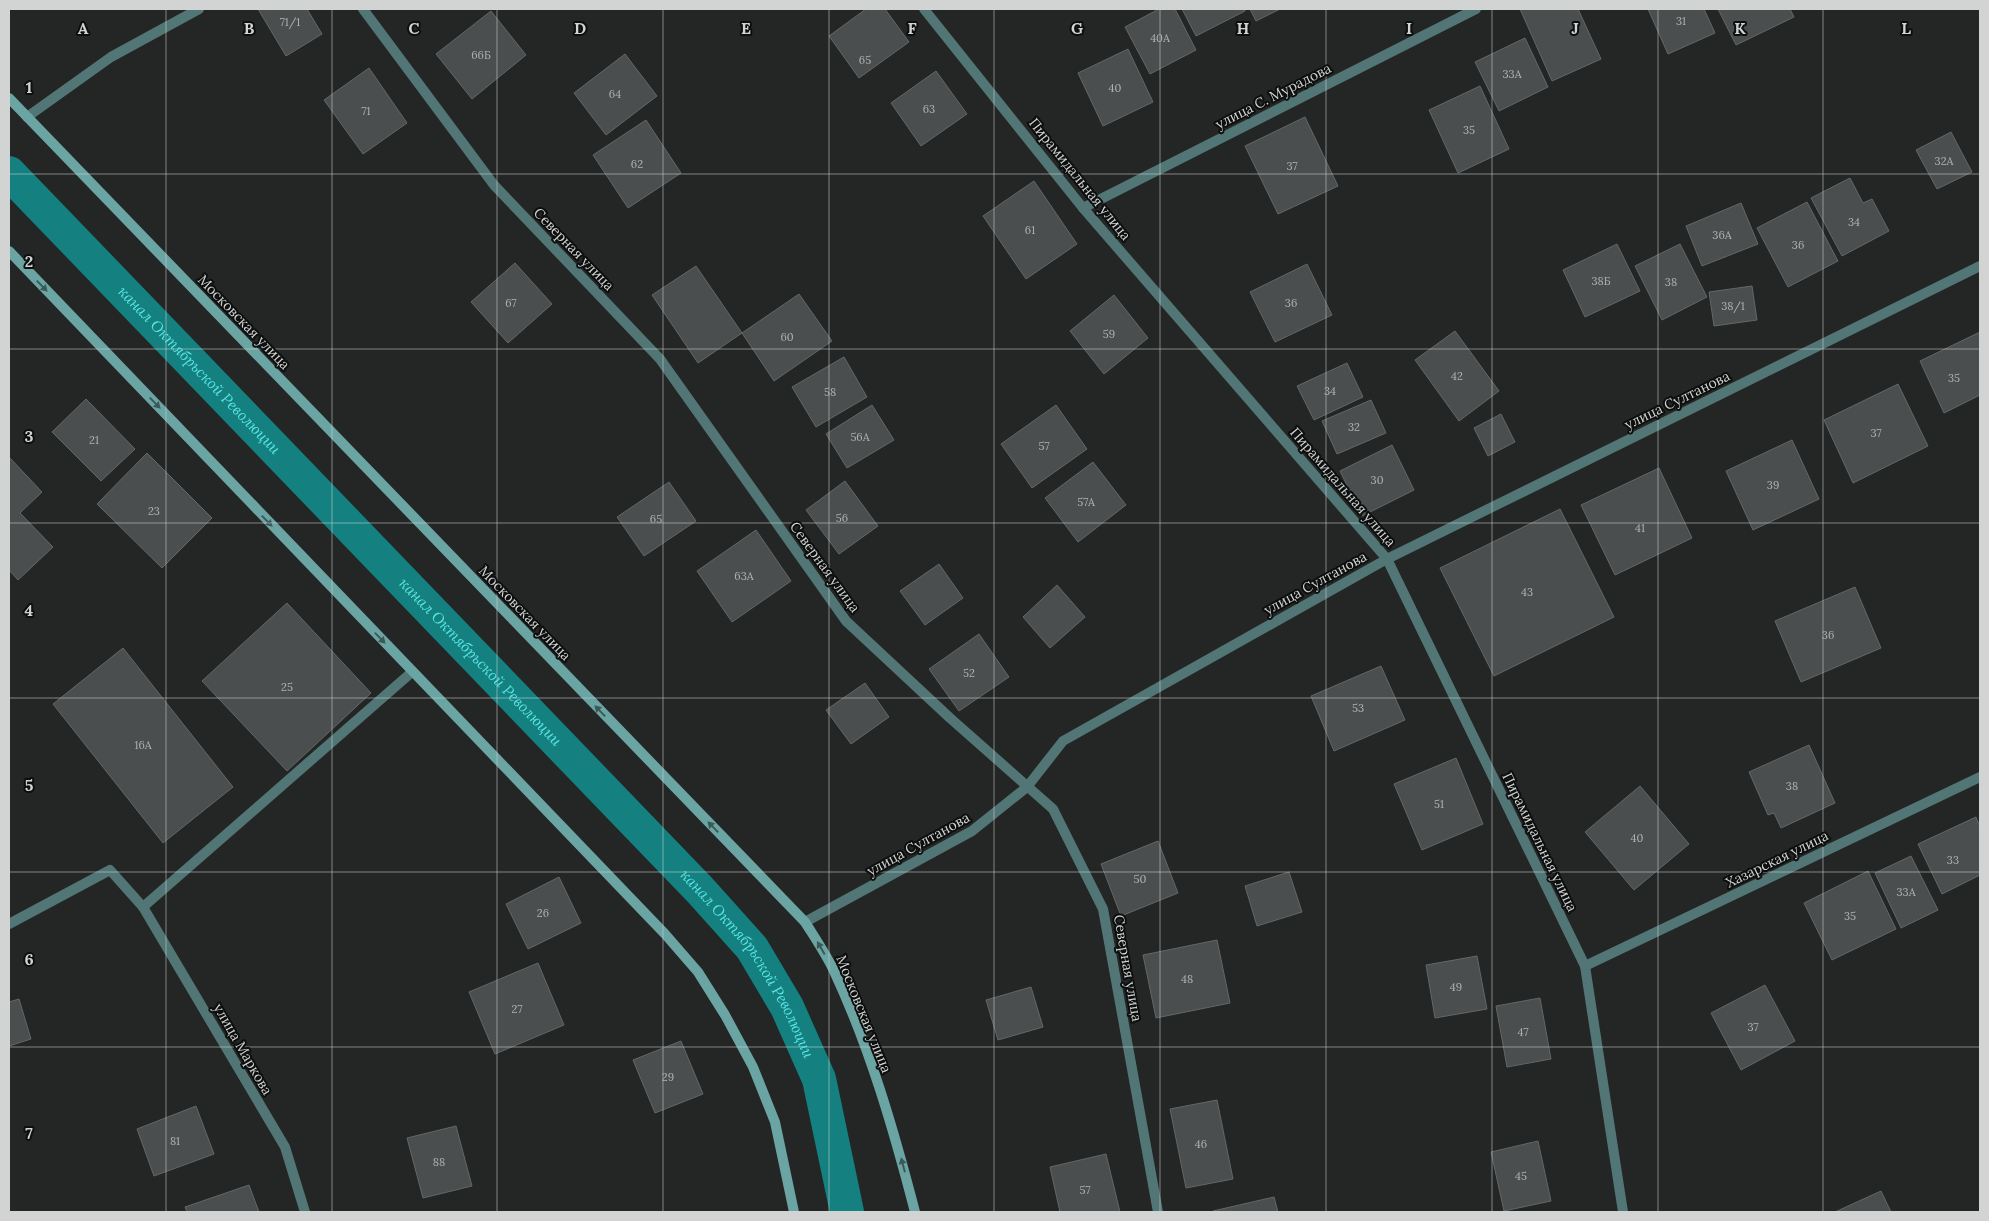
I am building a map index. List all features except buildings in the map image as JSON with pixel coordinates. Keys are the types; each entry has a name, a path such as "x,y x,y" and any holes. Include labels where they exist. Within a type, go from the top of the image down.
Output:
{"main road":[{"name":"Московская улица","path":"9,98 805,922 834,970 855,1022 895,1134 915,1212"},
{"path":"9,251 412,672 659,926 698,972 725,1014 754,1067 776,1122 794,1212"}],"street":[{"path":"27,117 111,57 199,9"},
{"name":"Северная улица","path":"363,9 494,185 660,359 846,621 1052,809 1103,909 1158,1212"},
{"name":"Пирамидальная улица","path":"924,9 1083,208 1387,559 1585,966 1623,1212"},
{"name":"улица С. Мурадова","path":"1083,208 1476,9"},
{"name":"улица Султанова","path":"805,922 972,831 1028,787 1063,741 1387,559 1980,266"},
{"path":"143,907 412,672"},
{"name":"Хазарская улица","path":"1585,966 1980,777"},
{"name":"улица Маркова","path":"9,924 110,870 143,907 285,1147 305,1212"}],"waterway":[{"name":"канал Октябрьской Революции","path":"9,173 700,890 752,948 787,1007 819,1079 847,1212"}]}
